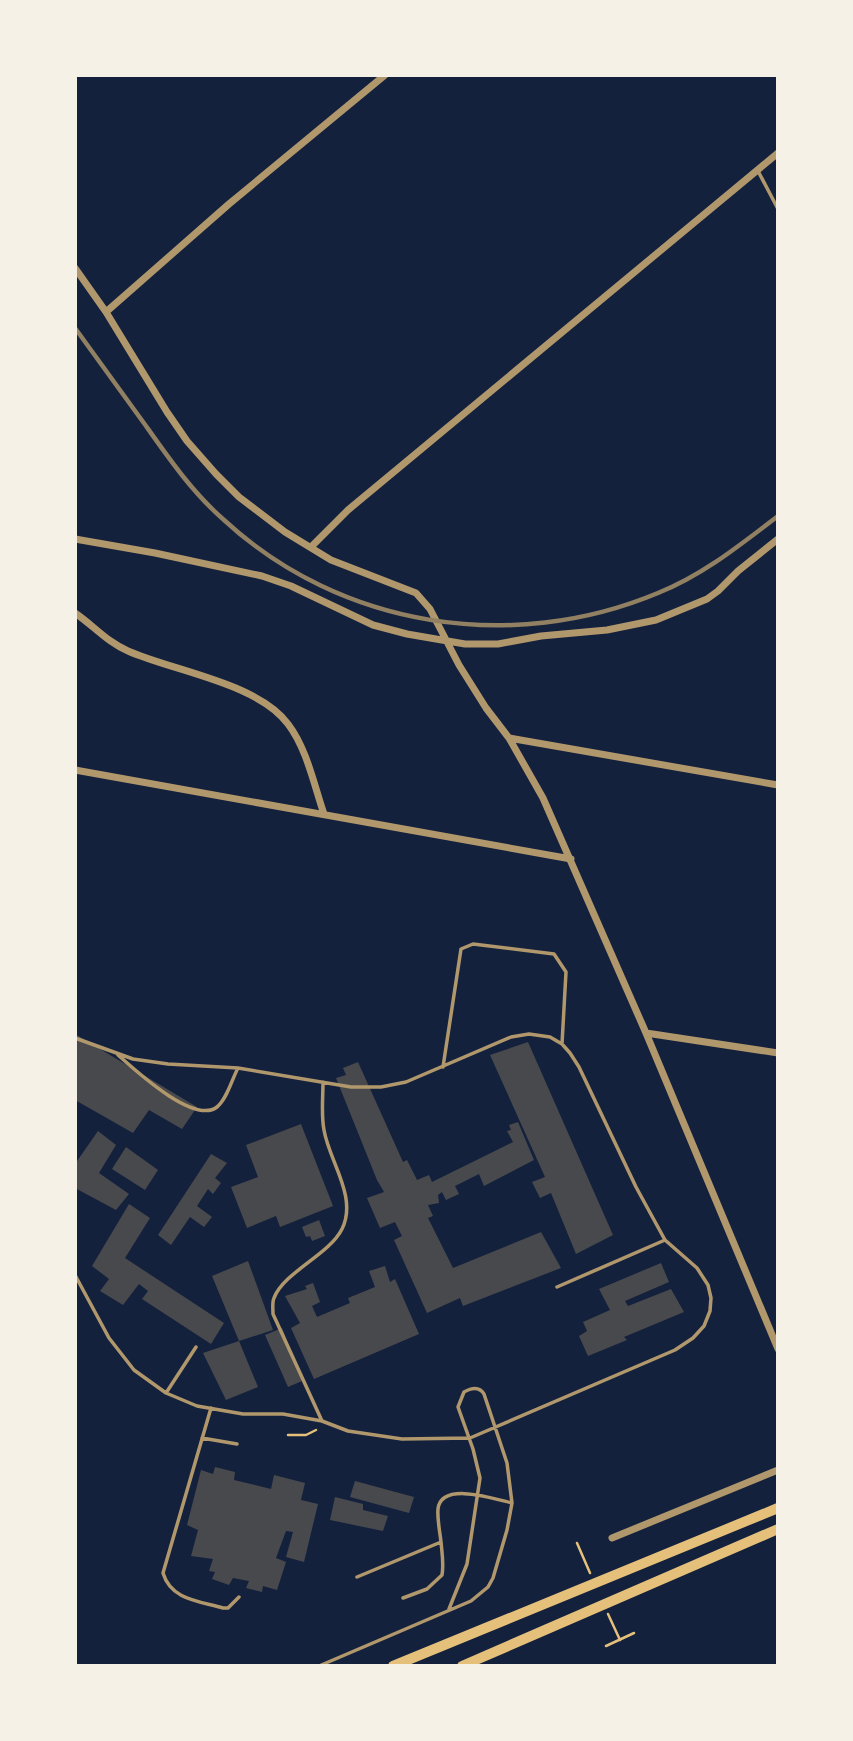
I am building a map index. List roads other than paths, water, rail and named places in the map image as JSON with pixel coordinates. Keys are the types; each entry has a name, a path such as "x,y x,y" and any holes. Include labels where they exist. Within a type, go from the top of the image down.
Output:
{"main road":[{"path":"393,1666 778,1508"},
{"path":"462,1666 778,1529"}],"street":[{"path":"106,312 229,204 385,75"},
{"path":"311,547 348,510 778,153"},
{"path":"75,268 106,312 167,412 216,474 261,515 311,547 348,568 416,593 430,609 474,690 509,738 542,797 646,1033 778,1349"},
{"path":"75,539 262,576 291,586 373,625 447,642 498,644 607,630 656,620 698,603 718,591 778,539"},
{"path":"75,613 111,643 128,652 216,681 274,709 296,735 324,814"},
{"path":"509,738 778,785"},
{"path":"75,771 571,859"},
{"path":"646,1033 778,1053"},
{"path":"612,1538 778,1470"}],"lane":[{"path":"757,170 778,209"},
{"path":"443,1067 461,949 473,944 554,954 560,960 566,972 562,1044"},
{"path":"75,1038 133,1059 238,1068 351,1087 381,1087 407,1082 511,1037 528,1034 550,1037 562,1044 579,1067 636,1187 665,1240 697,1268 708,1285 711,1298 710,1311 704,1326 693,1338 675,1350 470,1437 402,1440 348,1431 322,1421 283,1414 243,1414 197,1406 166,1393 134,1370 109,1338 75,1275"},
{"path":"115,1052 145,1080 197,1111 217,1107 238,1068"},
{"path":"322,1421 273,1314 273,1298 281,1287 329,1246 342,1229 346,1215 345,1196 324,1131 323,1082"},
{"path":"557,1287 665,1240"},
{"path":"166,1393 196,1348"},
{"path":"319,1666 471,1601 488,1587 499,1561 512,1503 507,1463 484,1394 478,1388 464,1392 458,1407 479,1467 467,1564 449,1609"},
{"path":"211,1408 163,1573 170,1590 179,1596 223,1608 228,1608 239,1597"},
{"path":"202,1438 237,1444"},
{"path":"403,1598 427,1589 442,1575 439,1504 458,1493 512,1503"},
{"path":"357,1577 441,1542"}],"railway":[{"path":"75,328 173,464 213,510 270,557 321,586 374,607 430,620 487,625 545,623 602,612 675,586 721,559 778,516"}]}
